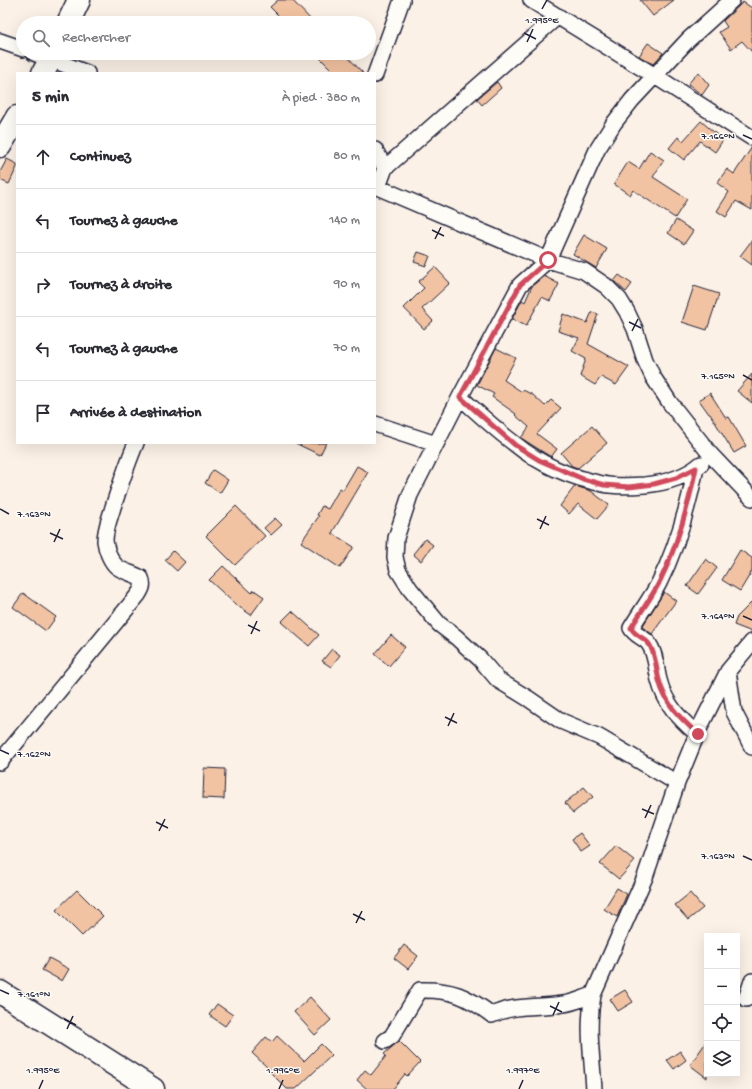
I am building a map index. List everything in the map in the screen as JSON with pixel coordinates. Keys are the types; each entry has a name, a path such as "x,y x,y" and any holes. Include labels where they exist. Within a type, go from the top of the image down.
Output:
{"main road":[{"path":"71,16 79,0"},
{"path":"0,146 16,119"},
{"path":"0,992 153,1089"}],"street":[{"path":"376,72 402,0"},
{"path":"531,0 655,76 752,138"},
{"path":"677,782 599,736 561,720 498,680 480,659 439,624 410,589 398,570 395,557 396,538 410,495 460,397 520,285 548,260 597,150 614,122 632,100 688,40 732,0"},
{"path":"558,16 384,168 377,187 548,260 584,272 606,286 619,299 635,329 644,360 670,403 711,455 749,489"},
{"path":"0,41 16,47"},
{"path":"45,60 84,72"},
{"path":"376,152 384,168"},
{"path":"460,397 515,445 539,460 583,479 604,485 629,487 654,484 676,478 696,468 711,455"},
{"path":"376,424 436,444"},
{"path":"0,762 138,595 142,588 143,583 141,578 122,569 111,559 107,552 105,541 107,528 125,471 136,444"},
{"path":"696,468 688,504 670,556 658,583 631,628 633,632 649,644 667,702 683,722 698,734"},
{"path":"594,1089 590,1034 590,1013 593,995 645,877 677,782 698,734 728,671 752,642"},
{"path":"728,671 734,712 752,747"},
{"path":"746,999 752,981"},
{"path":"385,1041 392,1036 420,990 438,989 457,994 476,1002 492,1015 518,1007 544,1007 565,1004 593,995"}],"building":[{"path":"278,0 292,0 307,16 279,16 270,7"},
{"path":"640,0 674,0 653,16"},
{"path":"743,2 752,8 752,52 742,41 731,49 719,32 727,27 723,21"},
{"path":"648,43 663,53 653,64 639,56"},
{"path":"322,60 351,60 362,72 334,72"},
{"path":"698,72 709,85 702,95 688,84"},
{"path":"497,82 501,88 482,105 477,99"},
{"path":"701,121 723,140 715,152 700,141 684,160 669,148 678,137 683,141"},
{"path":"752,147 752,210 736,201 726,217 717,211 729,192 717,183 727,169 734,174"},
{"path":"650,151 664,160 653,177 687,199 675,218 633,190 630,195 614,184 628,162 639,169"},
{"path":"7,159 16,164 16,169 9,184 0,180 0,172"},
{"path":"676,220 693,231 684,244 668,233"},
{"path":"584,235 607,249 596,268 573,254"},
{"path":"752,240 752,265 740,256"},
{"path":"418,252 430,256 426,266 414,262"},
{"path":"435,267 450,283 422,309 433,321 424,329 404,308 424,288 418,282"},
{"path":"619,275 632,284 626,292 614,281"},
{"path":"544,276 559,284 550,301 542,297 526,326 512,319 522,300 525,302 532,286"},
{"path":"694,286 719,294 707,330 682,322"},
{"path":"592,312 598,314 588,344 629,367 616,385 601,377 595,385 580,376 586,359 572,351 579,338 558,331 563,314 587,323"},
{"path":"496,348 516,358 504,380 522,392 523,390 533,395 545,406 551,400 561,408 537,434 557,449 551,457 521,438 529,427 515,415 516,414 492,397 494,394 477,385"},
{"path":"752,374 752,403 737,391"},
{"path":"710,393 726,418 729,417 746,446 734,453 710,414 699,400"},
{"path":"592,426 607,443 578,468 572,466 561,453"},
{"path":"297,444 326,444 320,455"},
{"path":"357,466 368,472 332,533 354,547 340,568 301,542 319,516 317,515 322,506 328,509 340,488 343,490"},
{"path":"213,470 228,480 220,493 205,483"},
{"path":"575,486 591,491 609,505 597,519 578,504 569,514 560,506"},
{"path":"236,506 265,536 235,565 206,536"},
{"path":"275,518 282,525 271,535 264,528"},
{"path":"425,539 433,545 421,561 413,554"},
{"path":"740,550 752,558 752,571 740,591 722,580"},
{"path":"173,551 185,562 177,571 165,560"},
{"path":"706,559 717,568 698,594 687,586"},
{"path":"223,566 252,593 254,590 264,597 251,615 235,604 209,580"},
{"path":"664,592 676,601 652,634 642,627"},
{"path":"23,593 56,617 46,631 13,607"},
{"path":"752,602 752,632 734,625 737,617"},
{"path":"292,611 319,635 309,646 281,622"},
{"path":"391,635 405,647 389,666 375,654"},
{"path":"332,649 340,655 331,667 322,661"},
{"path":"204,768 225,769 224,799 203,798"},
{"path":"584,787 593,797 573,813 565,803"},
{"path":"580,833 590,846 581,852 572,839"},
{"path":"616,846 635,861 619,879 600,864"},
{"path":"617,888 627,894 617,917 604,909"},
{"path":"77,890 103,916 82,936 56,910"},
{"path":"690,893 703,908 688,920 675,905"},
{"path":"404,945 418,956 408,969 394,958"},
{"path":"49,958 69,969 62,981 42,970"},
{"path":"625,990 633,1002 618,1011 610,999"},
{"path":"310,997 331,1020 315,1035 294,1012"},
{"path":"217,1004 233,1015 225,1026 209,1015"},
{"path":"277,1036 304,1061 321,1044 332,1055 296,1089 287,1089 252,1053 266,1037 272,1042"},
{"path":"399,1041 420,1062 407,1076 405,1074 393,1089 367,1089 357,1080 365,1070 371,1075 386,1056 384,1054"},
{"path":"704,1045 704,1076 690,1065"},
{"path":"680,1051 686,1060 674,1069 667,1060"}],"route":[{"path":"548,260 520,285 460,397 515,445 539,460 583,479 604,485 629,487 654,484 676,478 696,468 688,504 670,556 658,583 631,628 633,632 649,644 667,702 683,722 698,734"}]}
